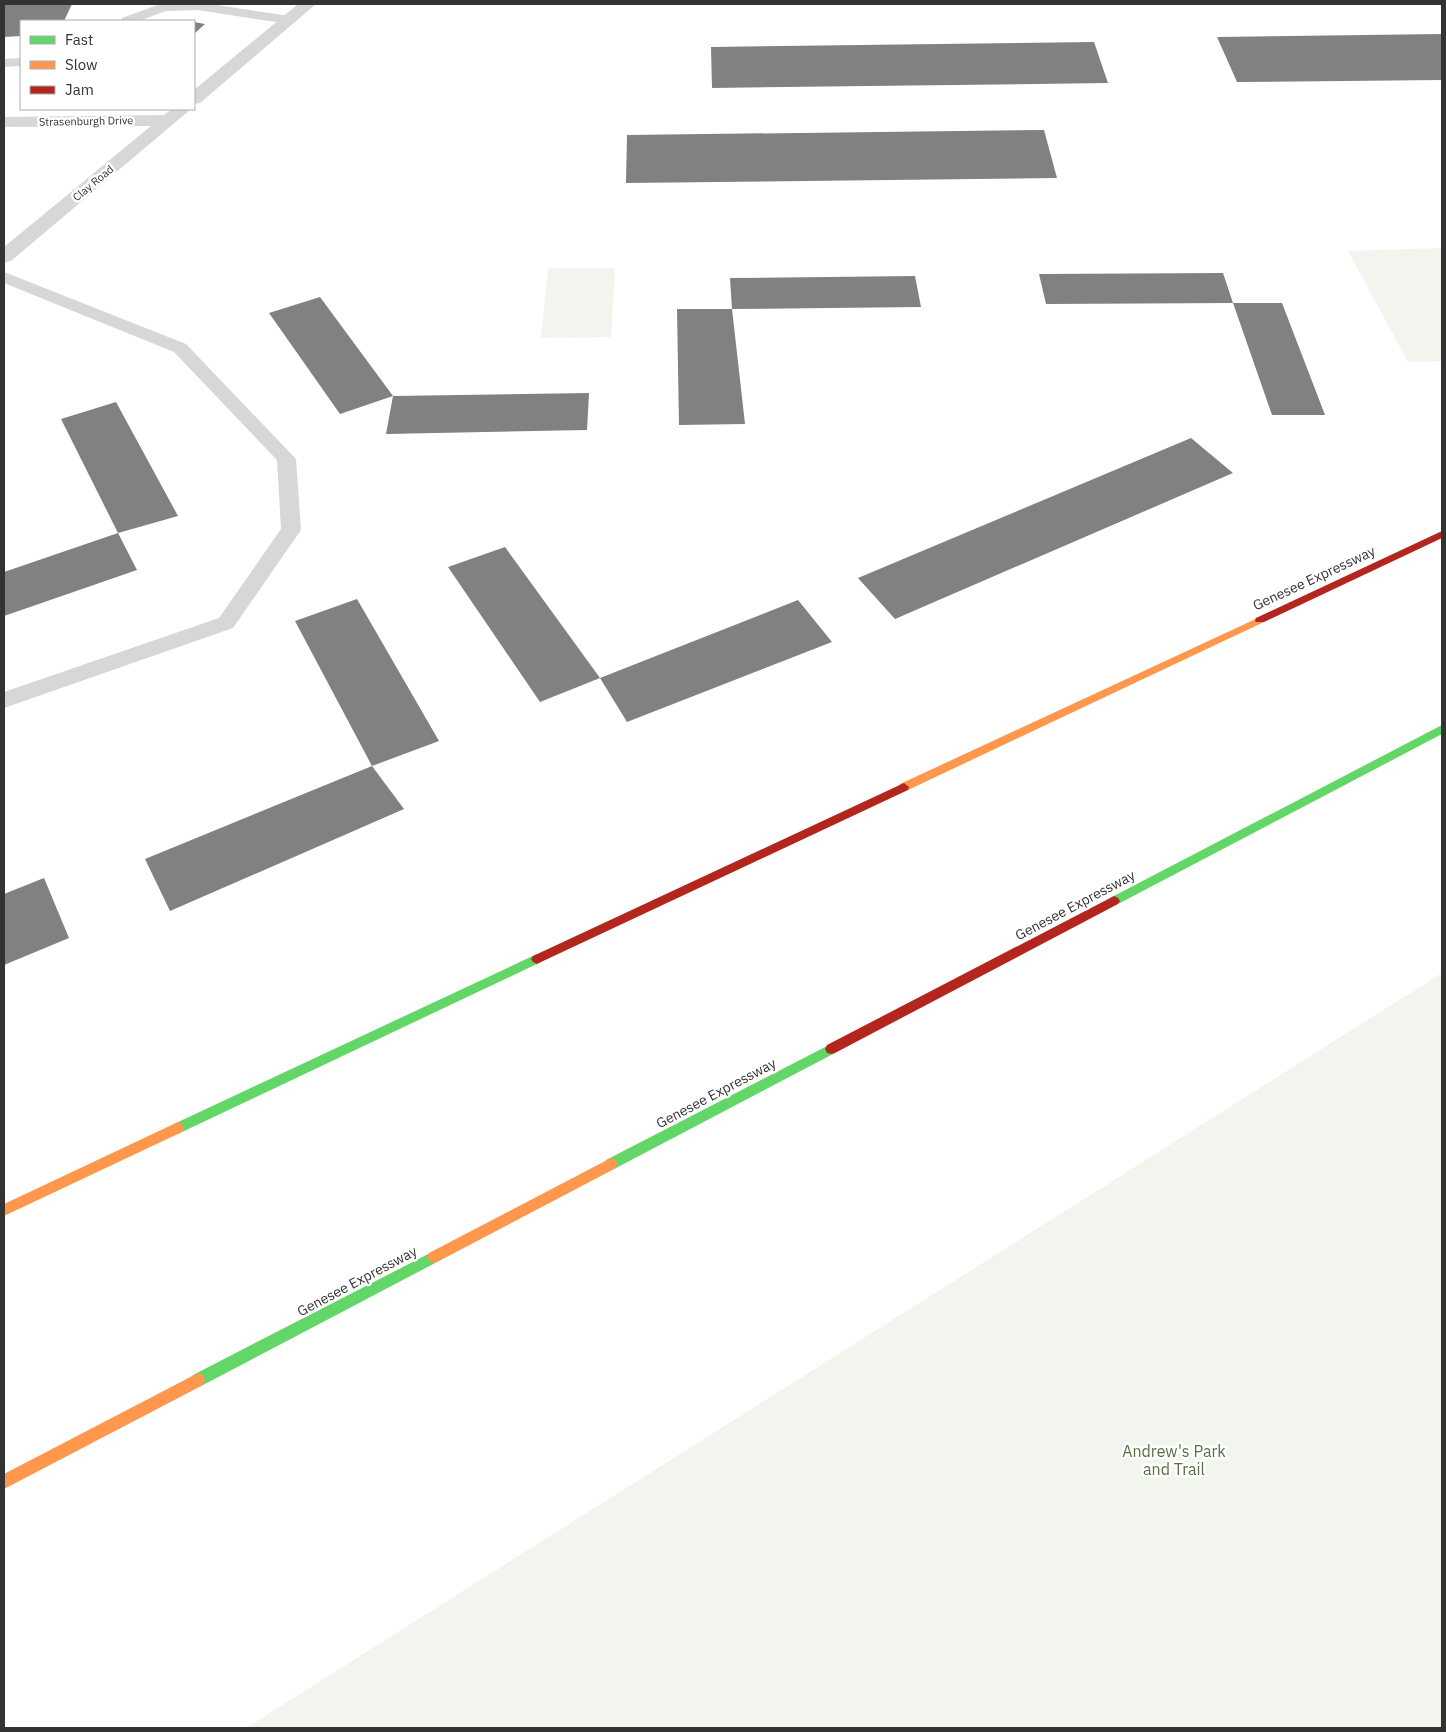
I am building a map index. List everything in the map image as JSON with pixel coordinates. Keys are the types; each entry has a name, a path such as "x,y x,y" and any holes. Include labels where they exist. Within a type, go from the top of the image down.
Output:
{"highway":[{"name":"Genesee Expressway","path":"4,1210 1442,534"},
{"name":"Genesee Expressway","path":"4,1482 1442,729"}],"street":[{"path":"195,98 308,4"},
{"name":"Strasenburgh Drive","path":"4,122 175,114"},
{"name":"Clay Road","path":"4,257 175,114"}],"lane":[{"path":"130,20 164,7 196,6 289,20"},
{"path":"4,62 20,62"},
{"path":"4,277 180,348 286,460 291,530 226,622 4,700"}],"green space":[{"path":"1442,248 1442,361 1408,362 1348,251"},
{"path":"548,268 615,268 611,337 541,338"},
{"name":"Andrew's Park and Trail","path":"1442,973 1442,1728 246,1728"}],"building":[{"path":"4,4 72,4 64,20 20,20 20,36 4,37"},
{"path":"195,22 205,24 195,33"},
{"path":"1442,34 1442,80 1237,82 1217,37"},
{"path":"1094,42 1108,83 712,88 711,47"},
{"path":"1044,130 1057,178 626,183 627,135"},
{"path":"1223,273 1233,303 1046,304 1039,274"},
{"path":"915,276 921,307 732,309 730,278"},
{"path":"320,297 393,396 340,414 269,313"},
{"path":"1233,303 1282,303 1325,415 1272,415"},
{"path":"677,309 732,309 745,424 679,425"},
{"path":"589,393 587,430 386,434 393,396"},
{"path":"116,402 178,516 118,533 61,419"},
{"path":"1191,438 1233,473 895,619 858,578"},
{"path":"118,533 137,570 4,616 4,572"},
{"path":"505,547 600,678 540,702 448,567"},
{"path":"357,599 439,741 372,766 295,621"},
{"path":"798,600 832,642 627,722 600,678"},
{"path":"372,766 404,809 170,911 145,859"},
{"path":"44,878 69,938 4,965 4,894"}],"traffic: fast":[{"path":"1114,901 1442,729"},
{"path":"178,1128 537,959"},
{"path":"611,1164 831,1049"},
{"path":"198,1380 434,1257"}],"traffic: slow":[{"path":"904,787 1260,620"},
{"path":"4,1210 178,1128"},
{"path":"434,1257 611,1164"},
{"path":"4,1482 198,1380"}],"traffic: jam":[{"path":"1260,620 1442,534"},
{"path":"537,959 904,787"},
{"path":"831,1049 1114,901"}]}
